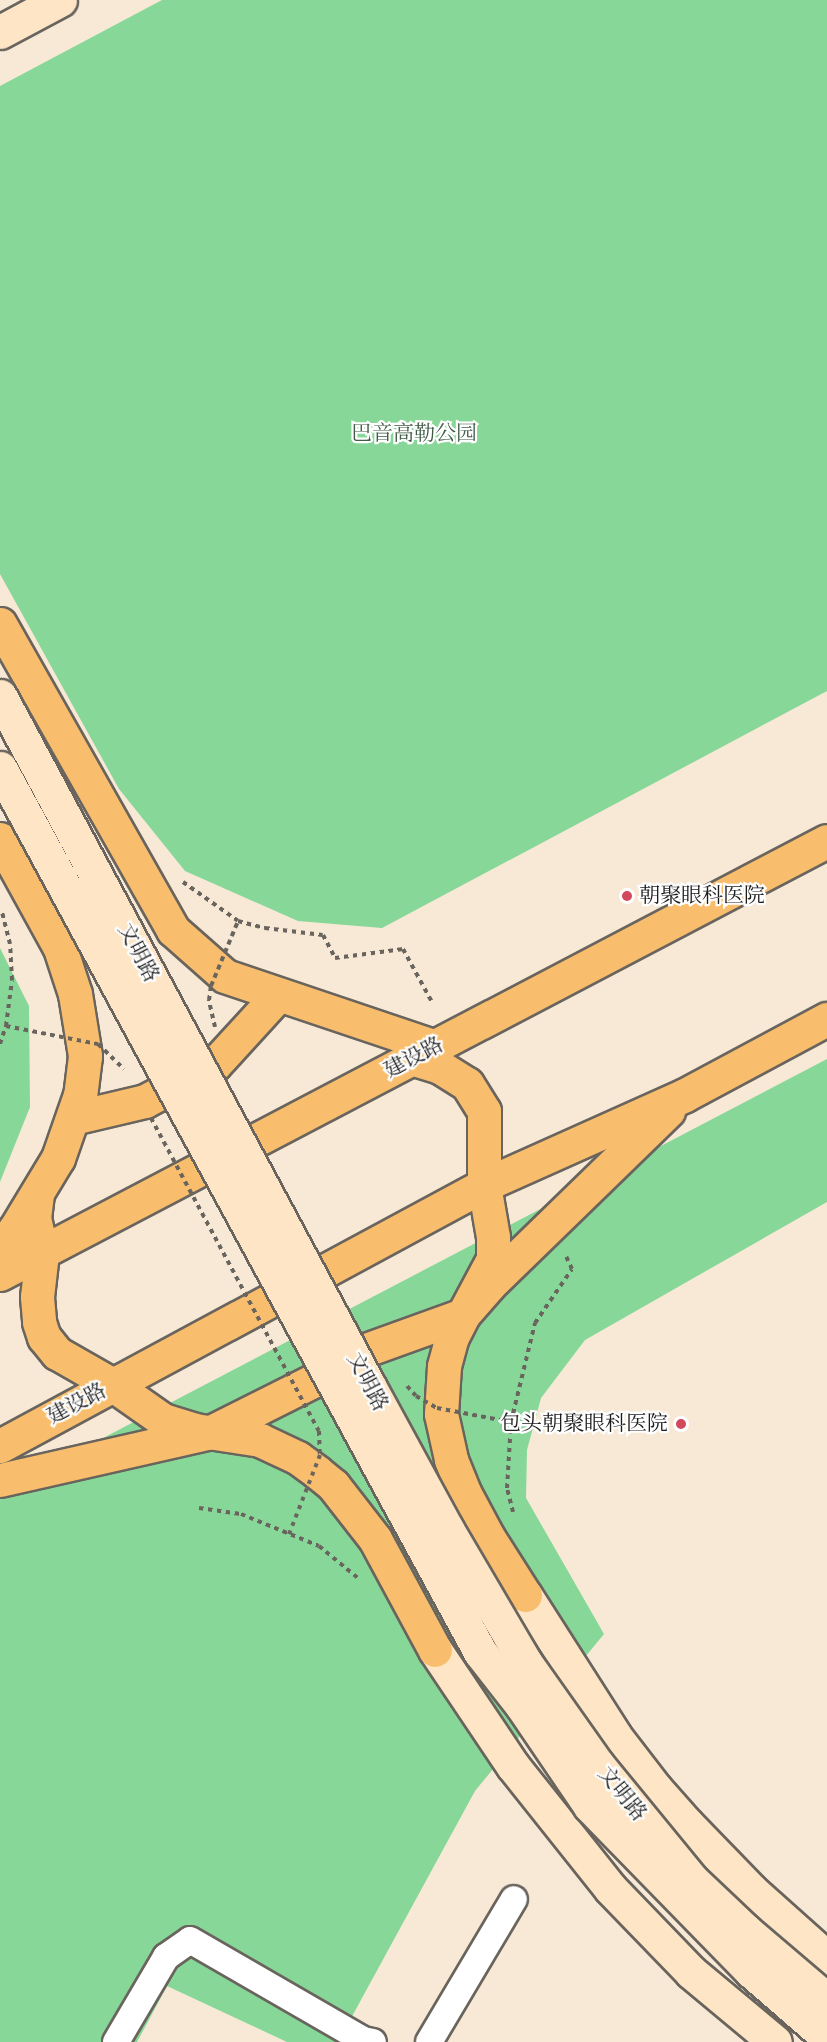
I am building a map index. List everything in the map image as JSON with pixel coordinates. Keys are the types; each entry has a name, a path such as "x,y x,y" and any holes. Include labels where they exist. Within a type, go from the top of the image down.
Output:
{"main road":[{"path":"0,32 60,0"},
{"path":"0,624 173,930 225,976 325,1012 394,1031 467,1084 481,1102 484,1121 484,1185 493,1237 493,1258 463,1315"},
{"name":"文明路","path":"0,696 369,1386 447,1529 525,1662 597,1764 691,1879 827,2000"},
{"name":"文明路","path":"0,768 480,1652 522,1706 590,1806 751,1971 827,2037"},
{"path":"0,839 51,929 75,994 85,1056 80,1095 58,1158 15,1230 0,1248"},
{"name":"建设路","path":"0,1274 827,841"},
{"path":"73,1118 145,1101 216,1064 278,995"},
{"name":"建设路","path":"0,1446 484,1185 685,1095 827,1019"},
{"path":"0,1480 211,1432 315,1380 363,1352 463,1315 502,1271 685,1095"},
{"path":"37,1194 34,1218 42,1253 38,1309 44,1337 57,1353 113,1384 163,1419 211,1432 260,1440 298,1458 333,1485 375,1539 435,1650 513,1766 603,1880 691,1972 775,2042"},
{"name":"文明路","path":"463,1315 452,1337 443,1377 441,1414 450,1458 464,1492 488,1537 615,1736 655,1788 752,1891 827,1958"}],"street":[{"path":"429,2042 514,1899"},
{"path":"116,2042 166,1957 190,1940 366,2041"}],"path":[{"path":"192,888 238,921 265,928 324,935 335,958 403,949 433,1004"},
{"path":"0,908 12,962 6,1026 0,1044"},
{"path":"221,1037 209,1000 211,986 238,921"},
{"path":"6,1026 98,1044 122,1065 128,1076"},
{"path":"145,1107 319,1431 320,1455 289,1534"},
{"path":"514,1518 507,1488 511,1422 535,1323 572,1269 564,1251"},
{"path":"406,1385 416,1396 436,1408 511,1422"},
{"path":"199,1508 241,1514 319,1546 365,1585"}],"green space":[{"name":"巴音高勒公园","path":"162,0 827,0 827,691 382,928 298,921 185,871 119,789 0,574 0,86"},
{"path":"0,948 29,1006 30,1107 0,1182"},
{"path":"827,1059 827,1202 585,1340 541,1398 527,1450 526,1498 604,1634 475,1791 338,2042 287,2042 167,1986 137,2042 0,2042 0,1492"}],"place":[{"name":"朝聚眼科医院","path":"627,896"},
{"name":"包头朝聚眼科医院","path":"681,1424"}]}
